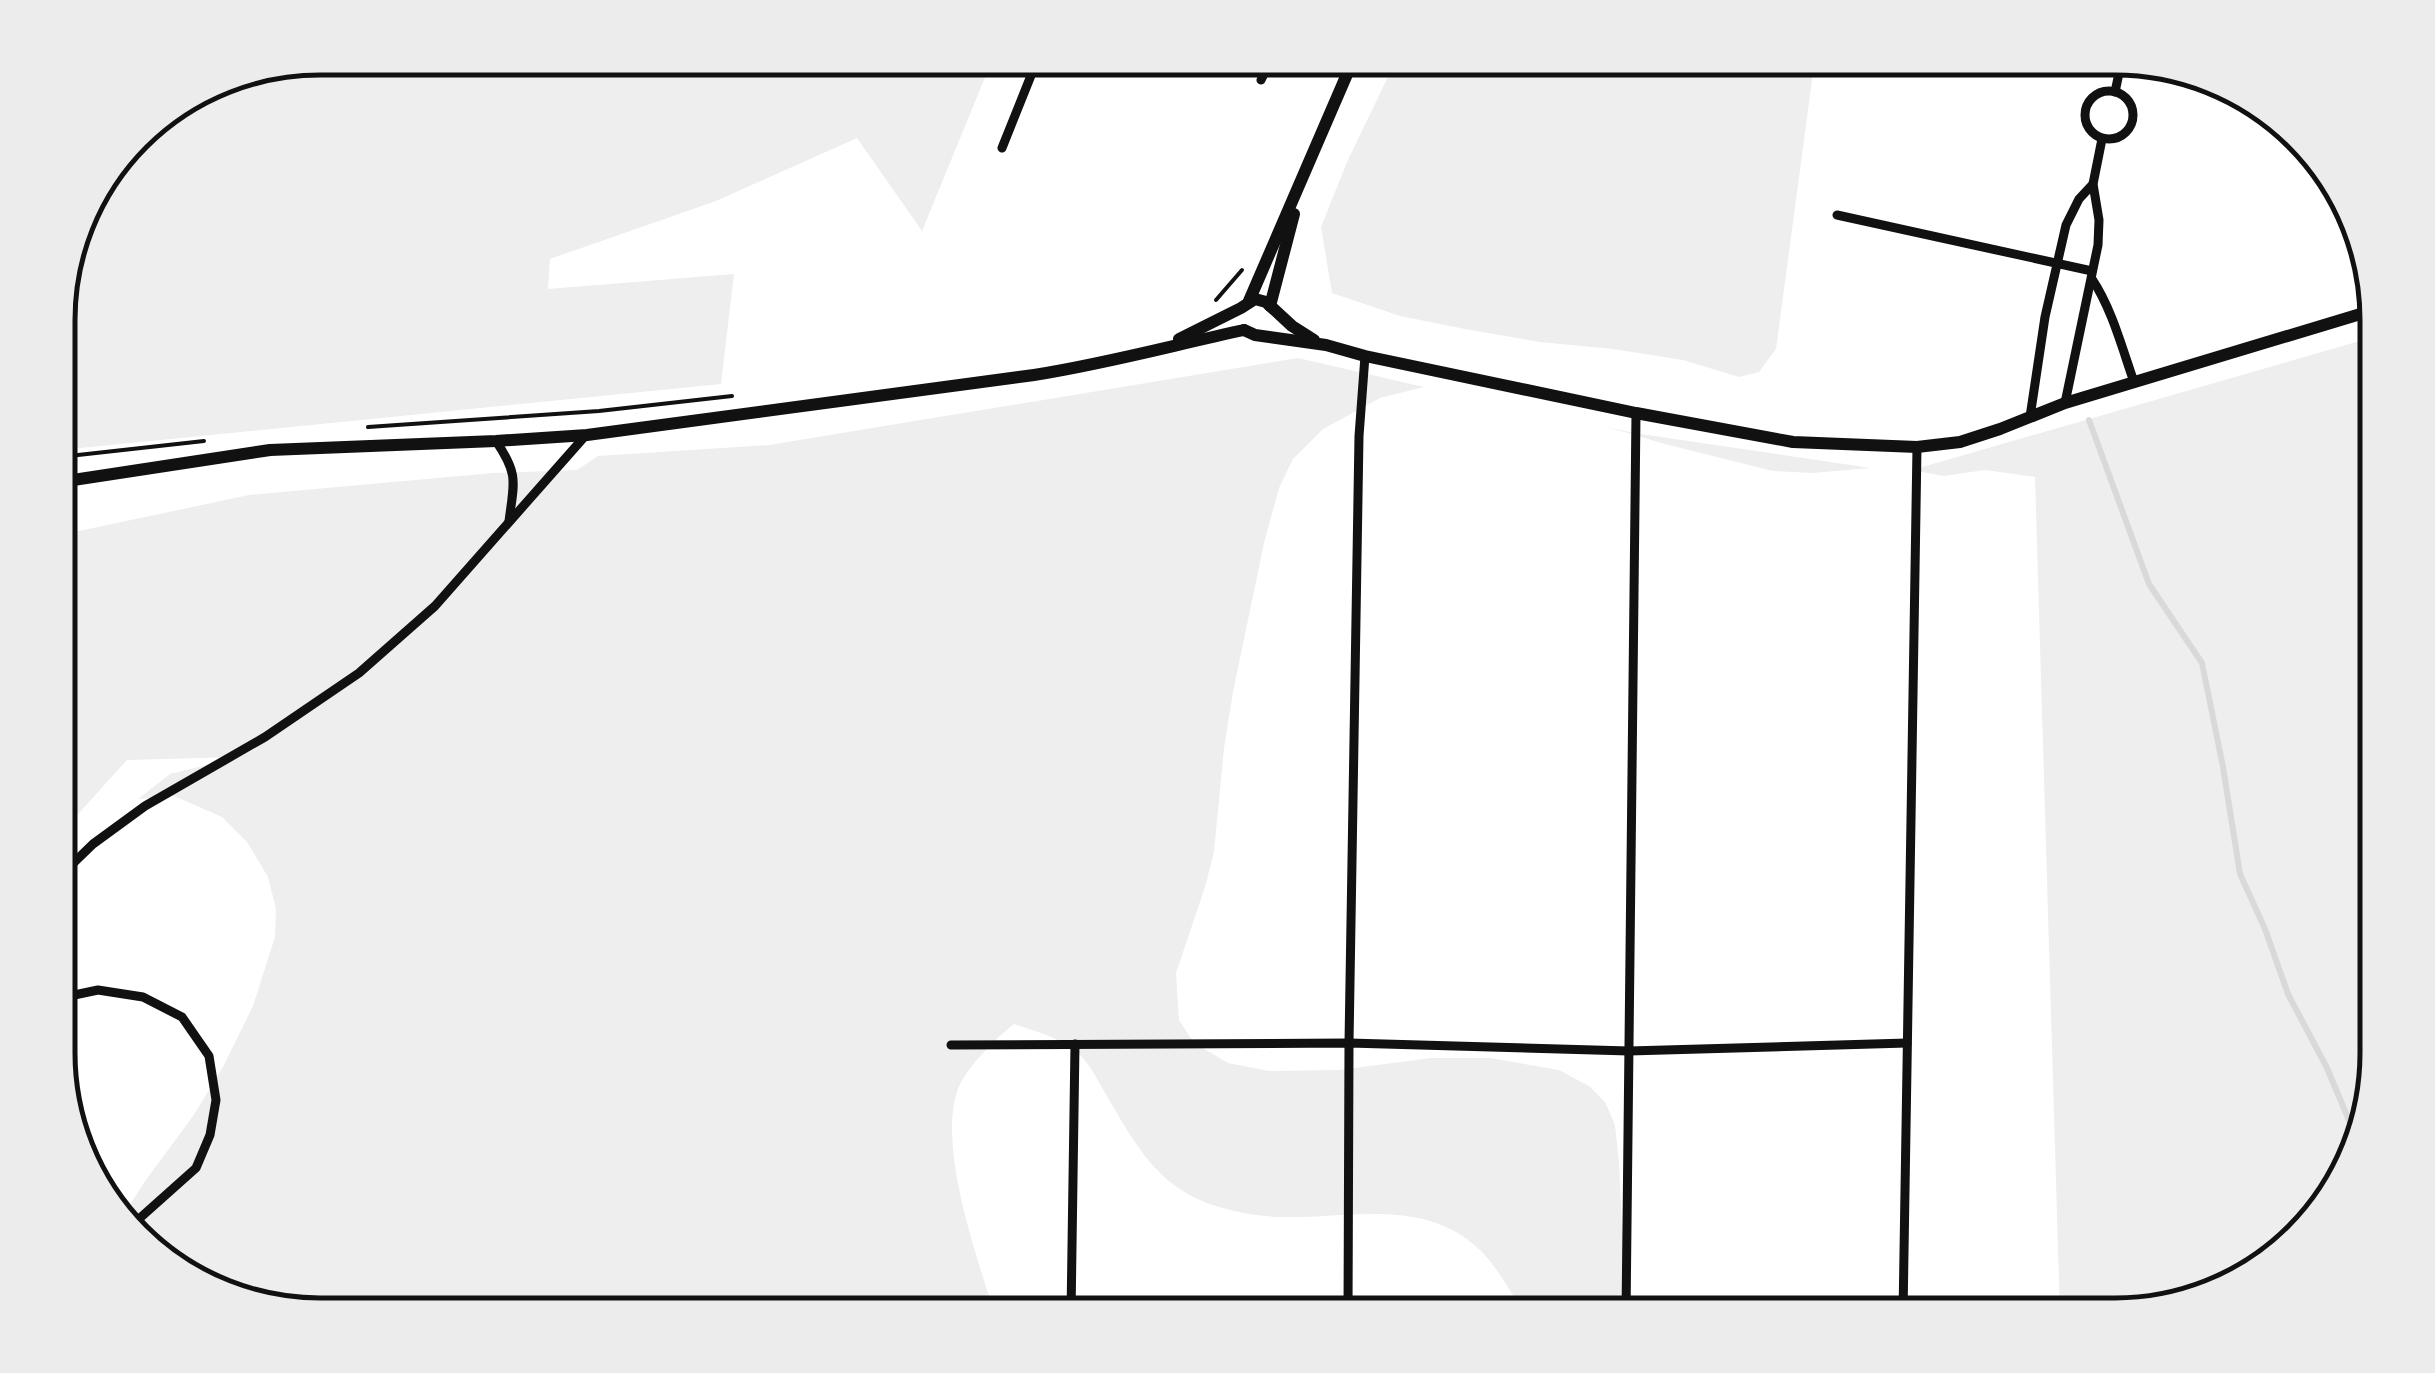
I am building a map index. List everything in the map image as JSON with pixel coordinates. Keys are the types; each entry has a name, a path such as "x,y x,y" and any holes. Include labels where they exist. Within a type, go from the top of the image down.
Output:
{"main road":[{"path":"1244,330 1239,320 1245,305 1346,75"},
{"path":"75,480 270,450 586,435 1034,376 1244,330 1261,334 1274,323 1272,308 1304,173"},
{"path":"1154,350 1261,300 1292,326 1326,345"},
{"path":"1261,334 1792,442 1917,447 1960,442 2065,403 2359,314"}],"street":[{"path":"1262,80 1264,75"},
{"path":"2116,92 2119,75"},
{"path":"1002,148 1031,76"},
{"path":"2116,92 2131,106 2132,122 2122,135 2102,138 2086,124 2086,108 2094,96 2116,92"},
{"path":"2065,403 2098,245 2099,220 2092,184 2102,138"},
{"path":"2030,417 2057,264 2072,211 2092,184"},
{"path":"1837,215 2092,275 2134,382"},
{"path":"1348,1297 1359,456 1365,356"},
{"path":"1626,1297 1636,413"},
{"path":"75,862 145,806 264,737 360,674 435,606 586,435"},
{"path":"496,441 510,462 514,482 508,524"},
{"path":"1903,1297 1917,447"},
{"path":"75,995 98,990 143,997 182,1017 209,1056 216,1100 210,1134 196,1168 139,1218"},
{"path":"950,1045 1349,1043 1629,1051 1907,1044"},
{"path":"1071,1298 1074,1044"}],"path":[{"path":"1211,304 1245,266"},
{"path":"366,427 738,396"},
{"path":"75,455 213,440"}],"shaded area":[{"path":"1389,75 1813,75 1776,349 1759,372 1739,377 1683,360 1540,342 1400,316 1332,293 1321,227"},
{"path":"304,76 986,76 922,231 857,138 716,201 550,259 548,289 734,274 721,384 75,449 77,288 94,226 108,197 136,158 184,116 256,83"},
{"path":"2359,341 2359,1069 2355,1101 2335,1162 2299,1215 2251,1257 2194,1285 2131,1297 2059,1297 2035,477 1985,470 1944,476 1912,470"},
{"path":"1298,358 1424,387 1380,398 1323,429 1293,459 1279,488 1233,692 1214,852 1176,973 1179,1020 1194,1043 1228,1063 1269,1071 1339,1070 1431,1058 1490,1058 1559,1070 1589,1086 1605,1102 1615,1125 1625,1297 1514,1297 1482,1252 1461,1235 1414,1217 1264,1216 1202,1201 1170,1182 1146,1157 1075,1050 1014,1024 968,1072 958,1089 953,1113 952,1140 962,1202 990,1298 288,1296 226,1279 184,1257 158,1237 129,1206 223,1067 253,1006 275,937 276,909 268,877 247,842 222,817 174,796 138,799 170,774 239,757 127,760 75,817 75,532 249,495 493,473 577,470 598,456 769,445"},
{"path":"1607,427 1871,468 1812,473 1773,471"}],"waterway":[{"path":"2089,420 2149,584 2202,663 2240,874 2288,994 2327,1068 2350,1122"}]}
